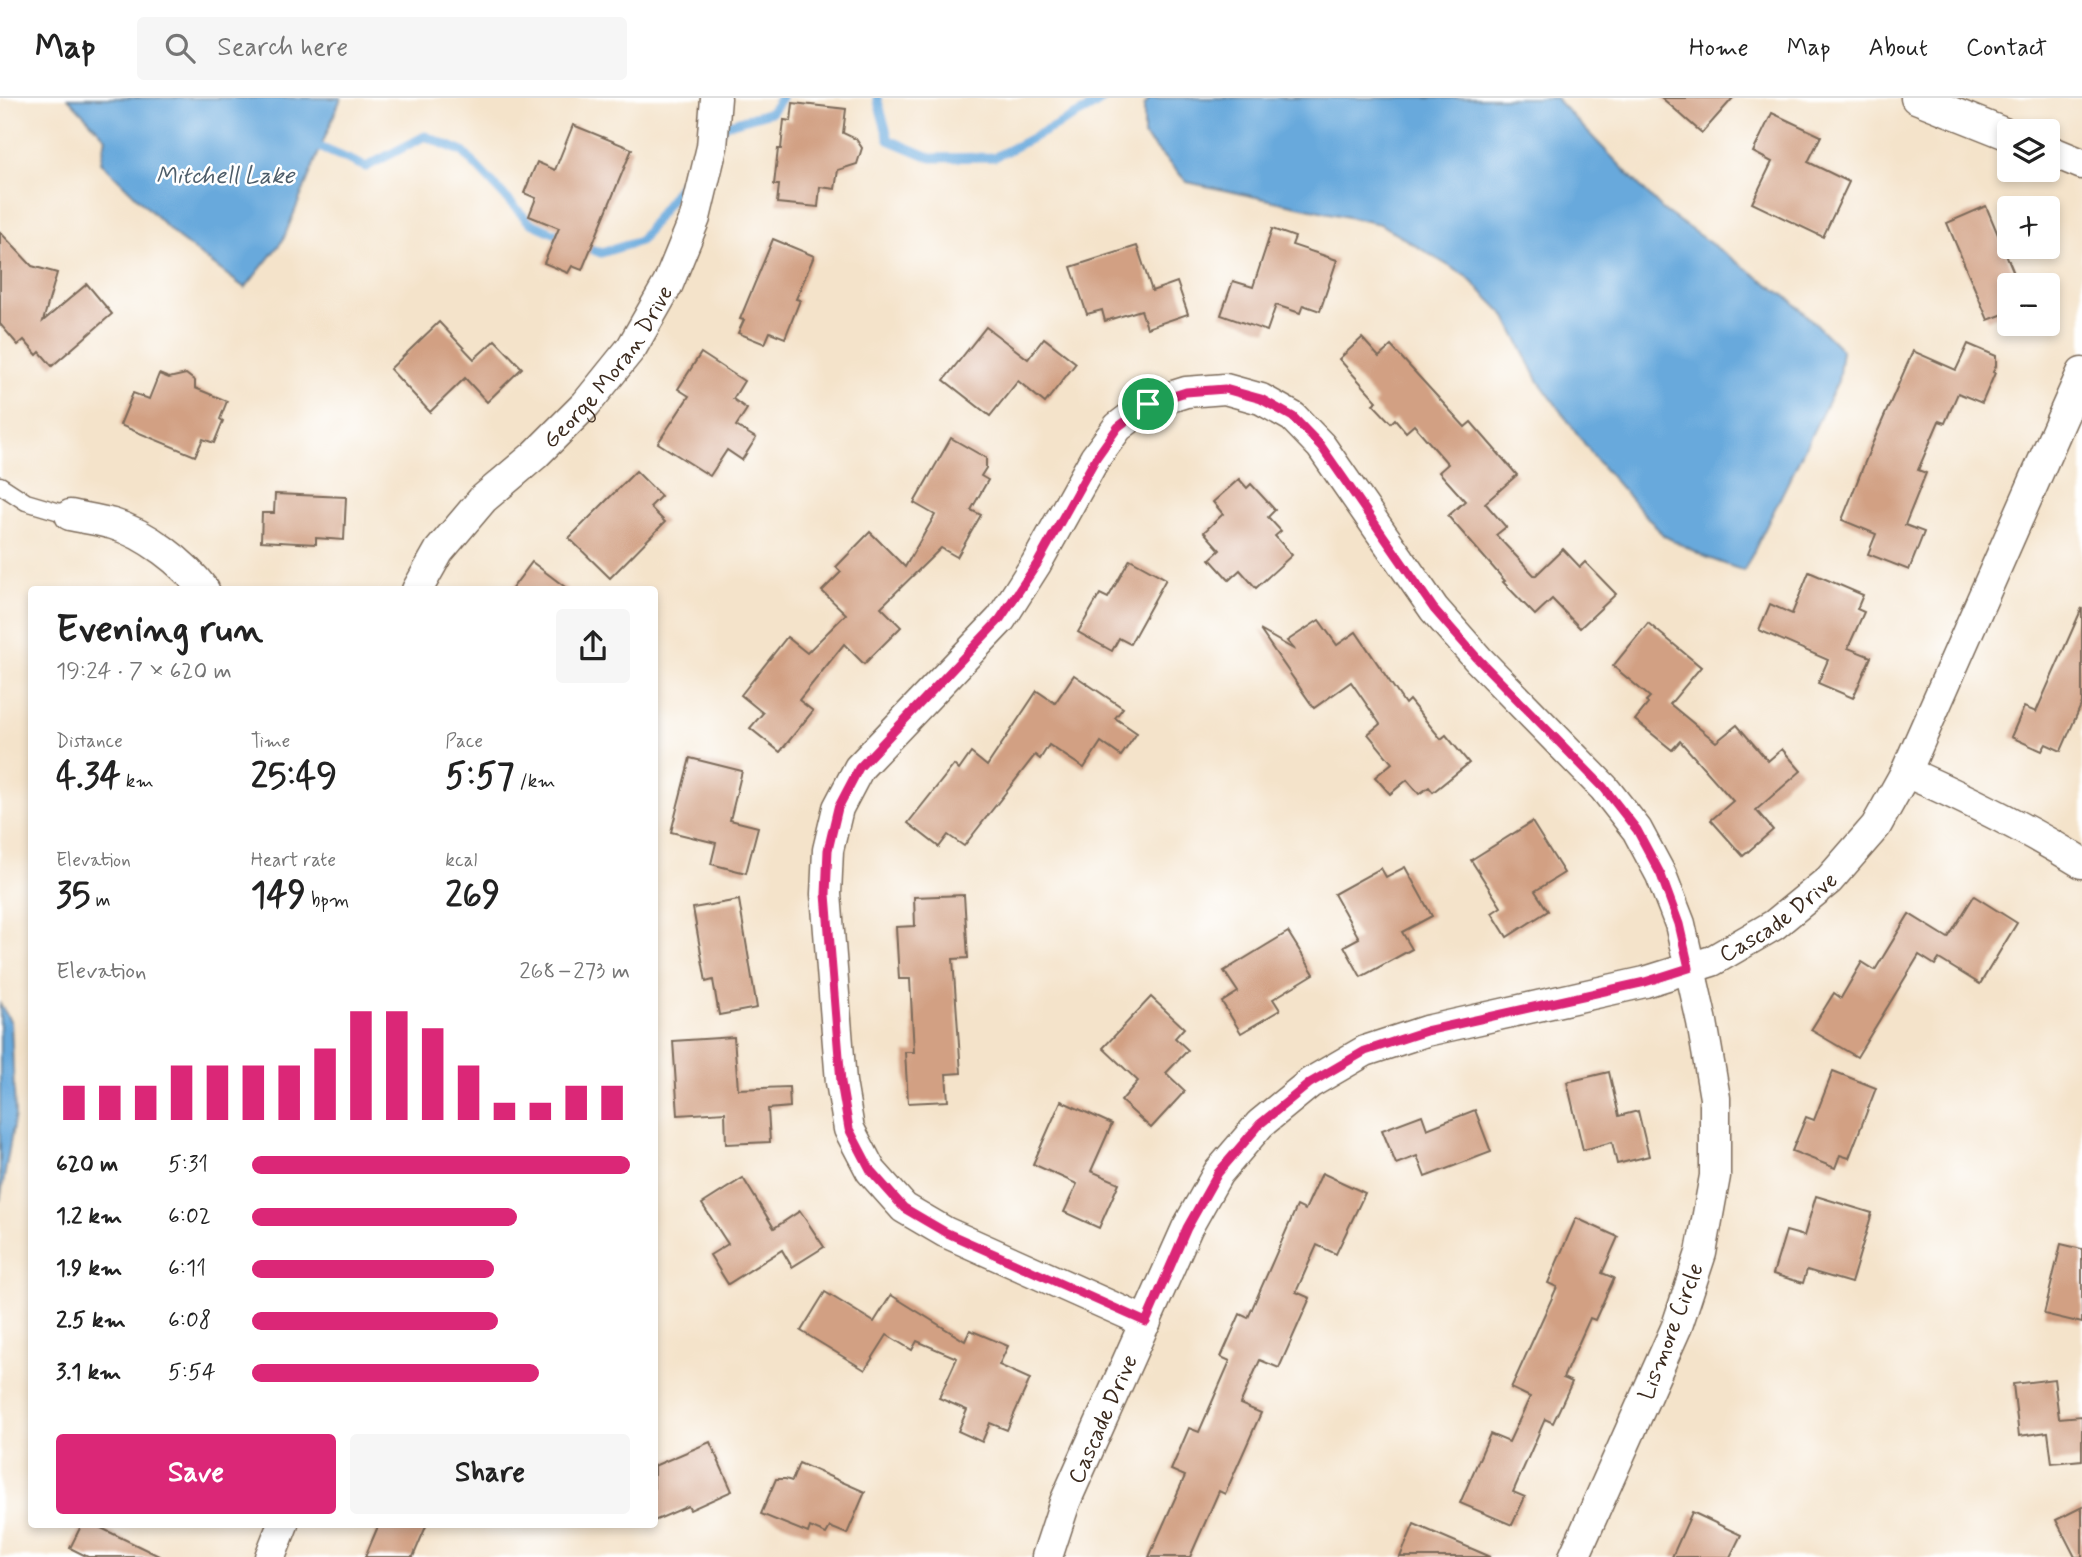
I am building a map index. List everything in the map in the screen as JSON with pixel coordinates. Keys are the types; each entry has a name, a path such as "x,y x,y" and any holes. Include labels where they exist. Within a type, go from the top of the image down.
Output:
{"street":[{"name":"George Moran Drive","path":"419,586 439,551 483,499 535,455 586,404 632,347 668,284 695,218 712,147 716,98"},
{"path":"1916,98 1997,130"},
{"path":"2060,155 2082,164"},
{"name":"Cascade Drive","path":"1047,1557 1065,1502 1187,1228 1218,1173 1260,1124 1310,1083 1365,1051 1426,1031 1645,982 1712,961 1774,925 1829,880 1877,826 1906,772 2082,373"},
{"name":"Lismore Circle","path":"1146,1322 945,1232 904,1208 871,1171 849,1129 841,1082 826,894 828,850 838,808 859,768 1000,619 1037,564 1096,458 1118,427 1148,404 1186,392 1225,389 1261,399 1293,417 1321,446 1434,609 1478,659 1604,788 1637,830 1661,875 1679,924 1702,1021 1714,1098 1715,1176 1701,1253 1677,1326 1574,1557"},
{"path":"70,515 115,525 158,546 194,576 201,586"},
{"path":"1906,772 2021,827 2082,863"},
{"path":"270,1557 282,1528"}],"lane":[{"path":"0,485 26,502 70,515"}],"water":[{"name":"Mitchell Lake","path":"68,98 341,98 283,240 245,288 178,238 101,162 106,138"},
{"path":"1150,98 1555,98 1663,210 1791,300 1842,350 1838,381 1744,571 1708,558 1664,536 1598,462 1538,380 1505,315 1467,277 1380,224 1187,182 1144,136 1144,107"},
{"path":"0,1004 11,1022 15,1115 0,1201"}],"building":[{"path":"1662,98 1733,98 1702,133"},
{"path":"793,103 846,109 843,133 856,139 862,148 857,164 838,170 835,189 820,187 818,207 777,203 779,185 774,185 778,149 781,149 784,120 791,121"},
{"path":"1772,113 1821,136 1808,162 1849,182 1823,237 1752,203 1772,162 1753,152"},
{"path":"573,125 632,149 582,270 572,266 568,273 544,263 559,228 529,216 536,198 524,193 537,162 555,170"},
{"path":"1986,206 1997,232 1997,259 2008,259 2014,273 1997,273 1997,317 1988,320 1947,223"},
{"path":"1272,229 1295,237 1292,245 1337,260 1320,311 1303,305 1300,313 1276,305 1267,331 1221,315 1233,281 1253,287"},
{"path":"0,232 32,266 57,273 43,321 87,284 112,314 52,366 40,352 37,355 24,340 18,345 0,324"},
{"path":"773,239 814,256 796,299 800,300 785,338 770,332 765,344 738,333 744,320 740,319"},
{"path":"1137,246 1152,291 1177,282 1188,314 1147,328 1141,310 1105,321 1102,310 1087,314 1071,267"},
{"path":"439,322 474,359 495,340 522,368 487,402 465,378 430,412 390,369"},
{"path":"986,327 1028,359 1044,338 1076,363 1045,403 1018,381 990,416 944,380"},
{"path":"1362,338 1379,357 1391,346 1465,427 1471,422 1517,475 1485,503 1506,527 1496,535 1535,576 1563,549 1580,567 1585,562 1616,594 1580,628 1552,599 1535,615 1503,582 1505,581 1448,516 1465,501 1439,472 1448,464 1414,425 1406,432 1395,419 1391,423 1373,404 1377,401 1339,359"},
{"path":"1968,344 1996,356 1995,373 1982,403 1958,393 1945,423 1939,421 1918,470 1926,473 1905,525 1924,532 1909,570 1868,554 1876,534 1842,520 1913,351 1956,370"},
{"path":"701,353 744,381 733,399 747,409 736,426 756,438 742,460 727,450 710,476 658,443 689,396 678,389"},
{"path":"159,374 169,378 186,374 195,381 195,388 227,401 214,443 203,439 195,456 120,425 133,393 149,399"},
{"path":"951,438 986,458 986,468 981,476 988,480 971,510 981,515 957,557 941,548 881,607 901,627 864,664 844,644 799,700 813,711 780,752 750,728 763,713 741,695 787,637 807,653 846,614 822,591 841,572 836,567 870,532 905,567 935,515 914,503"},
{"path":"636,471 661,496 650,507 665,522 610,578 569,538"},
{"path":"1239,479 1247,488 1251,484 1275,510 1268,517 1281,531 1275,536 1292,555 1256,588 1240,570 1229,580 1210,559 1220,550 1204,532 1223,514 1213,502"},
{"path":"275,494 346,497 344,540 316,538 316,544 261,541 262,513 274,513"},
{"path":"1130,559 1166,579 1130,644 1119,638 1112,651 1078,632 1100,594 1108,598"},
{"path":"532,562 564,586 514,586"},
{"path":"1809,572 1863,595 1857,609 1864,612 1848,648 1871,657 1853,698 1818,683 1828,660 1759,630 1770,604 1792,614"},
{"path":"2082,608 2082,703 2061,751 2046,744 2042,751 2011,737 2024,707 2036,712"},
{"path":"1319,620 1337,645 1356,632 1405,704 1409,700 1441,739 1446,735 1469,763 1433,792 1429,787 1419,794 1407,780 1390,794 1375,777 1392,763 1368,734 1380,724 1351,682 1314,708 1260,630 1295,650 1287,641"},
{"path":"1648,623 1701,667 1670,704 1716,742 1737,725 1768,761 1782,749 1801,771 1756,810 1773,830 1743,856 1711,820 1733,801 1680,741 1672,750 1635,720 1648,704 1646,701 1650,697 1613,666"},
{"path":"1074,675 1123,708 1115,718 1137,733 1121,756 1101,742 1084,768 1049,745 1040,759 1035,755 964,846 948,835 939,847 908,823 954,765 959,770 971,753 987,766 1037,691 1055,703"},
{"path":"690,758 742,771 730,820 758,827 746,873 711,864 716,843 671,832"},
{"path":"1532,822 1564,873 1535,891 1548,911 1507,937 1492,913 1501,907 1471,860"},
{"path":"1405,867 1432,916 1402,932 1412,949 1361,977 1344,946 1359,938 1334,894 1381,868 1386,877"},
{"path":"964,895 968,958 953,959 961,1073 946,1074 948,1101 908,1103 905,1052 914,1052 910,979 899,979 896,927 915,926 914,897"},
{"path":"1974,896 2017,923 1980,984 1939,959 1935,965 1919,955 1857,1057 1811,1030 1834,993 1841,998 1862,962 1875,970 1909,914 1948,938"},
{"path":"739,900 757,1008 719,1015 713,980 706,982 693,908"},
{"path":"1288,932 1314,974 1273,999 1280,1010 1241,1033 1222,1002 1238,992 1224,971"},
{"path":"1151,997 1184,1028 1175,1038 1188,1050 1166,1073 1185,1091 1151,1128 1121,1101 1138,1081 1103,1048"},
{"path":"734,1037 738,1089 789,1087 790,1107 768,1109 770,1142 726,1144 725,1112 678,1115 673,1041"},
{"path":"1833,1071 1876,1088 1849,1158 1840,1155 1835,1168 1792,1151 1806,1117 1814,1120"},
{"path":"1609,1072 1619,1116 1638,1111 1649,1156 1617,1164 1612,1142 1583,1150 1567,1082"},
{"path":"1061,1101 1112,1124 1091,1171 1119,1183 1099,1228 1064,1212 1077,1184 1033,1164"},
{"path":"1475,1110 1491,1152 1425,1177 1417,1156 1396,1164 1382,1130 1422,1115 1427,1129"},
{"path":"1322,1173 1365,1193 1336,1254 1317,1245 1296,1292 1310,1298 1279,1368 1260,1360 1240,1404 1261,1413 1225,1494 1219,1491 1190,1557 1149,1557 1185,1476 1171,1470 1189,1428 1199,1432 1230,1361 1221,1357 1240,1314 1248,1318 1297,1206 1305,1210"},
{"path":"743,1178 774,1228 800,1211 824,1247 792,1267 782,1250 728,1284 710,1255 728,1244 702,1204"},
{"path":"1816,1196 1872,1213 1851,1283 1807,1270 1803,1283 1773,1274 1786,1231 1804,1236"},
{"path":"1576,1218 1618,1237 1602,1273 1614,1278 1595,1320 1590,1318 1563,1378 1572,1382 1553,1423 1545,1419 1513,1492 1525,1497 1512,1525 1460,1503 1490,1434 1509,1442 1530,1397 1511,1388 1557,1287 1548,1283"},
{"path":"2061,1244 2082,1249 2082,1323 2044,1314"},
{"path":"825,1292 874,1322 891,1295 965,1341 970,1330 1008,1346 999,1365 1030,1379 1007,1430 990,1423 982,1442 958,1431 967,1410 939,1398 957,1358 917,1341 912,1350 887,1335 865,1370 801,1331"},
{"path":"2054,1379 2059,1418 2082,1416 2082,1460 2052,1463 2048,1432 2019,1436 2013,1384"},
{"path":"710,1442 732,1491 690,1510 688,1506 658,1519 658,1464"},
{"path":"799,1463 865,1492 847,1534 830,1527 826,1534 810,1527 808,1533 761,1514 776,1479 792,1481"},
{"path":"2082,1507 2082,1557 2075,1557 2056,1520"},
{"path":"1692,1512 1741,1535 1730,1557 1672,1557"},
{"path":"1414,1524 1491,1557 1400,1557"},
{"path":"80,1528 101,1528 161,1557 88,1557 70,1548"},
{"path":"377,1528 425,1528 413,1557 365,1557"}],"waterway":[{"path":"721,131 725,125 771,112 781,98"},
{"path":"877,98 889,140 932,158 995,157 1105,98"},
{"path":"310,143 366,167 425,136 463,152 529,222 565,238"},
{"path":"581,245 601,253 640,241 699,159"}],"route":[{"path":"1225,389 1261,399 1293,417 1321,446 1434,609 1478,659 1604,788 1637,830 1661,875 1679,924 1689,968 1645,982 1426,1031 1365,1051 1310,1083 1260,1124 1218,1173 1187,1228 1146,1322 945,1232 904,1208 871,1171 849,1129 841,1082 826,894 828,850 838,808 859,768 1000,619 1037,564 1096,458 1118,427 1148,404 1186,392 1225,389"}]}
